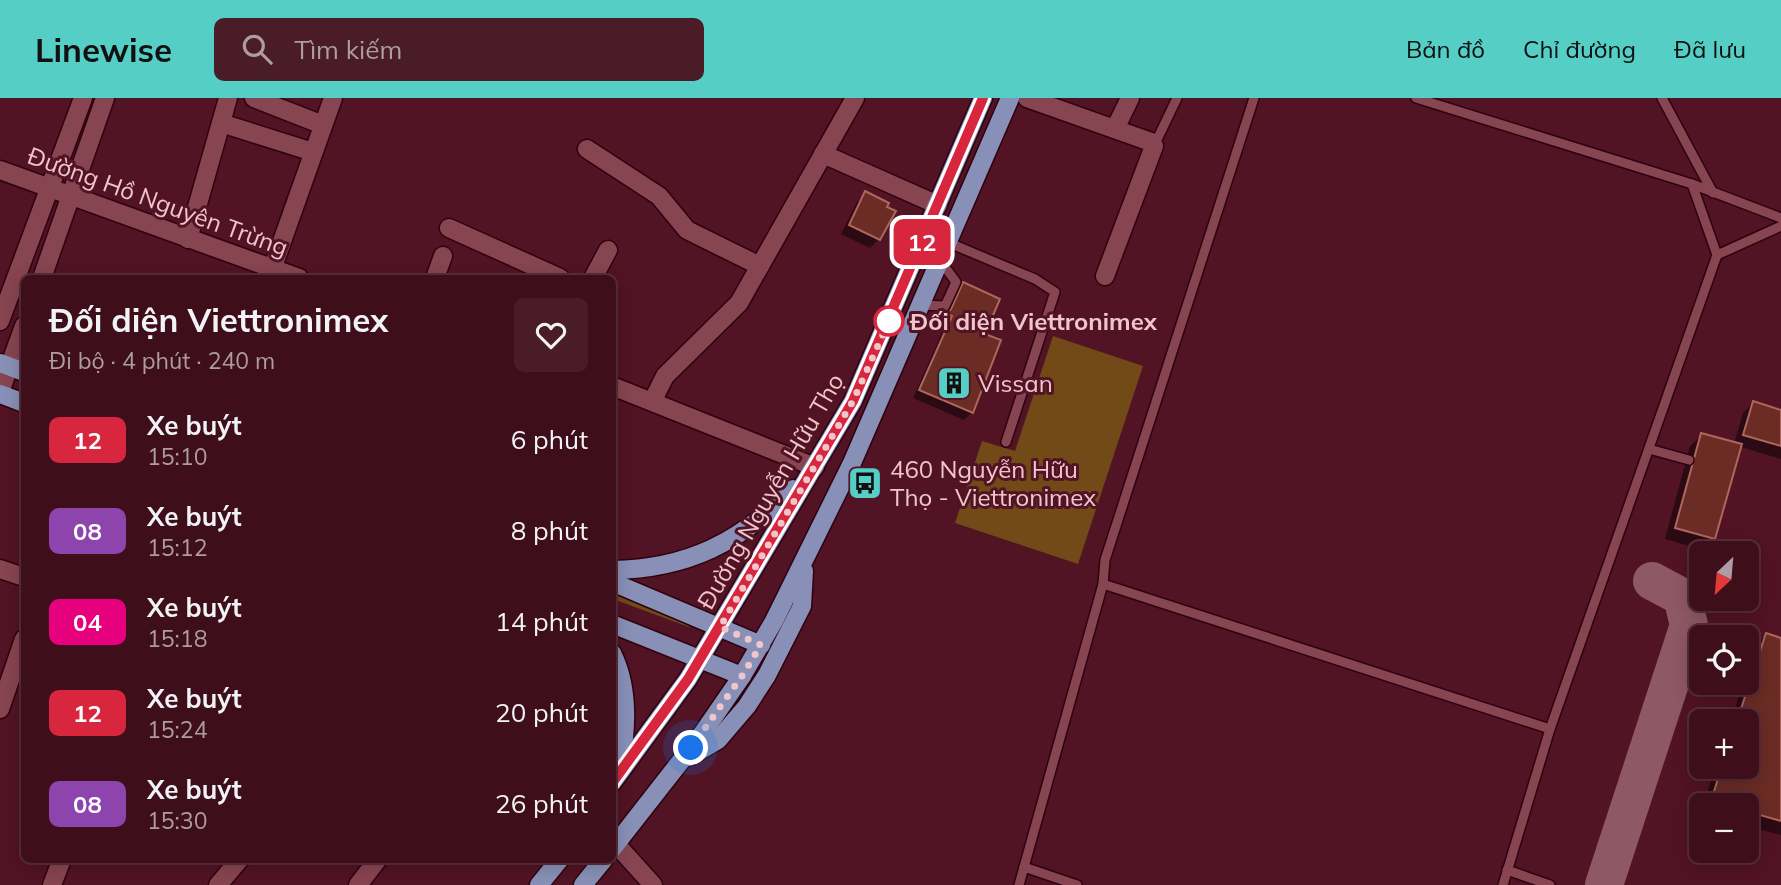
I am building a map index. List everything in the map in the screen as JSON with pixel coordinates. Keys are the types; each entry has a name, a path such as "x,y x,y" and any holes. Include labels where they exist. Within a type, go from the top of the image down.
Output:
{"main road":[{"name":"Đường Nguyễn Hữu Thọ","path":"616,778 701,658 815,467 868,370 983,98"},
{"name":"Đường Nguyễn Hữu Thọ","path":"616,843 680,762 761,645 852,463 918,305 1010,98"},
{"path":"0,393 21,402"},
{"path":"616,569 651,569 722,545 766,517 815,467"},
{"path":"680,762 718,740 747,706 767,675 802,606 804,562"},
{"path":"616,584 761,645"},
{"path":"616,626 742,676"},
{"path":"616,660 625,712 616,772"},
{"path":"539,885 557,863"},
{"path":"583,885 601,863"}],"street":[{"path":"0,321 83,98"},
{"path":"43,275 105,98"},
{"path":"188,239 228,98"},
{"path":"254,98 323,125"},
{"path":"271,274 333,98"},
{"path":"653,400 665,376 739,303 855,98"},
{"path":"1027,98 1151,142 1154,146 1105,276"},
{"path":"1115,129 1129,98"},
{"path":"221,123 313,152"},
{"path":"587,149 659,196 687,230 760,266"},
{"path":"823,154 937,205"},
{"name":"Đường Hồ Nguyên Trừng","path":"0,170 188,239 271,274"},
{"path":"449,228 553,275"},
{"path":"595,275 608,250"},
{"path":"436,275 443,256"},
{"path":"0,393 21,336"},
{"path":"616,387 815,467"},
{"path":"0,569 21,576"},
{"path":"0,709 21,648"},
{"path":"616,848 653,885"},
{"path":"52,885 60,863"},
{"path":"218,885 237,863"},
{"path":"358,885 376,863"}],"lane":[{"path":"1154,146 1177,98"},
{"path":"1018,885 1103,584 1105,560 1254,98"},
{"path":"1416,98 1692,184 1781,218"},
{"path":"1662,98 1713,193"},
{"path":"1503,885 1550,729 1717,255 1692,184"},
{"path":"1717,255 1781,226"},
{"path":"918,305 945,306 956,282 943,251"},
{"path":"943,251 1035,279 1055,292 1006,442"},
{"path":"1649,449 1689,460"},
{"path":"1103,584 1550,729"},
{"path":"1024,867 1077,885"},
{"path":"1507,870 1550,885"}],"shaded area":[{"path":"1053,336 1143,366 1078,564 955,523 982,441 1015,451"},
{"path":"616,593 690,622 689,627 616,600"}],"building":[{"path":"865,191 889,203 887,207 896,211 880,240 849,225"},
{"path":"963,282 1000,299 985,334 1001,340 973,413 919,390 952,316 946,313 951,309"},
{"path":"1753,401 1781,410 1781,446 1743,435"},
{"path":"1701,433 1742,444 1715,539 1675,528"},
{"path":"1766,633 1781,638 1781,821 1759,815 1759,793 1714,793 1718,779 1759,779 1759,709 1741,709 1746,695 1759,695 1759,654"}],"taxiway":[{"path":"1604,885 1689,625 1682,597 1652,581"}],"bus line":[{"name":"12","path":"616,778 688,679 752,576 853,401 983,98"}],"place":[{"name":"Đối diện Viettronimex","path":"889,321"},
{"name":"Vissan","path":"954,383"},
{"name":"460 Nguyễn Hữu Thọ - Viettronimex","path":"865,483"}],"route":[{"path":"691,748 761,645 720,627 824,454 853,401 889,321"}]}
